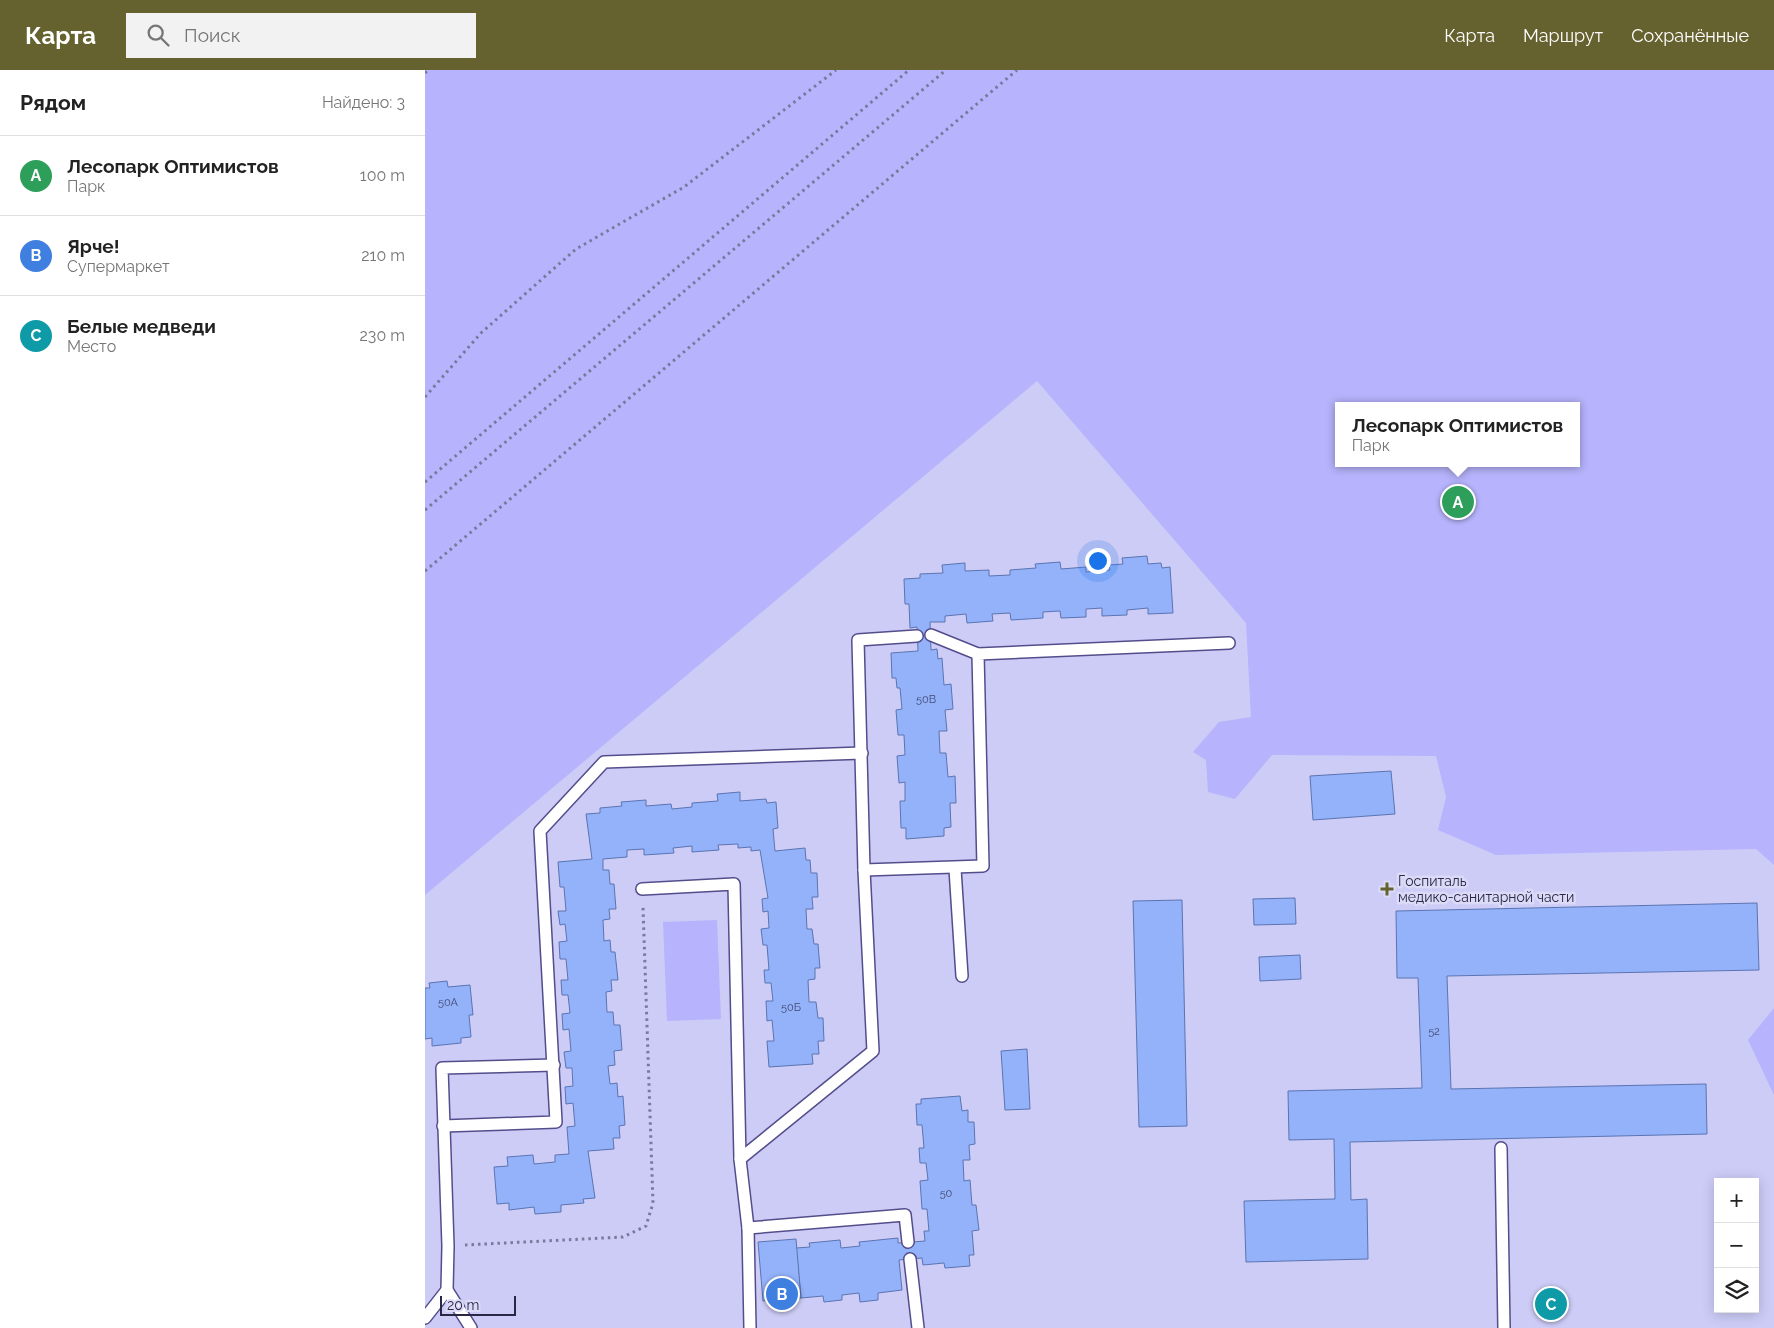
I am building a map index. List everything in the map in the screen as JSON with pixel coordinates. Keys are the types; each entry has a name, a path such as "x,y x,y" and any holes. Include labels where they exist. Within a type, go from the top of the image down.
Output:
{"lane":[{"path":"931,635 979,654 1229,643"},
{"path":"740,1159 873,1051 864,870 858,640 917,636"},
{"path":"864,870 955,869 983,866 979,654"},
{"path":"443,1126 556,1122 555,1065 540,831 604,762 862,753"},
{"path":"955,869 962,976"},
{"path":"642,889 734,884 740,1159 748,1228 749,1328"},
{"path":"471,1328 447,1290 448,1246 442,1068 555,1065"},
{"path":"1501,1148 1504,1328"},
{"path":"748,1228 905,1215 908,1242"},
{"path":"910,1259 918,1328"},
{"path":"425,1318 447,1290"}],"path":[{"path":"425,73 428,70"},
{"path":"425,397 481,333 576,249 684,186 789,103 836,70"},
{"path":"425,482 909,70"},
{"path":"425,510 947,70"},
{"path":"425,571 1017,70"},
{"path":"448,1246 623,1237 646,1226 653,1203 642,889"}],"shaded area":[{"path":"425,70 1774,70 1774,865 1756,849 1496,855 1438,830 1446,797 1436,756 1272,755 1235,799 1208,792 1206,760 1193,752 1219,722 1251,717 1246,623 1037,381 425,895"},
{"path":"717,920 721,1019 667,1021 663,922"},
{"path":"1774,1008 1774,1095 1748,1040"}],"building":[{"path":"1147,556 1148,564 1161,563 1162,568 1170,567 1173,613 1148,614 1148,608 1127,610 1127,615 1102,616 1102,608 1086,609 1086,617 1061,618 1060,611 1043,612 1043,618 1011,620 1010,613 992,614 993,621 967,623 966,614 945,616 945,622 930,622 931,650 937,649 938,659 942,658 944,685 951,684 953,709 945,710 947,731 939,731 940,753 946,753 948,777 955,776 956,803 950,803 951,827 944,828 944,836 906,839 906,828 901,828 900,801 905,801 905,782 899,783 897,756 905,755 904,735 898,735 896,710 902,709 900,688 897,688 896,678 892,678 891,653 918,651 917,627 910,628 909,604 905,604 904,579 920,578 920,574 943,573 942,565 965,563 965,571 989,570 989,576 1010,575 1010,570 1036,568 1035,564 1060,562 1061,569 1086,567 1086,572 1110,570 1109,565 1123,564 1122,558"},
{"path":"1391,771 1395,814 1313,820 1310,776"},
{"path":"740,792 740,801 766,799 767,803 776,802 778,828 773,829 775,851 805,848 806,860 810,860 811,873 817,873 818,897 812,897 813,909 806,909 807,929 812,929 814,944 818,944 820,968 815,968 815,979 808,980 809,1002 816,1002 818,1018 823,1018 824,1041 818,1041 819,1054 812,1054 813,1064 769,1067 767,1041 774,1041 772,1020 767,1021 766,1001 773,1001 771,983 765,983 764,970 769,970 767,945 763,945 761,929 769,928 768,911 763,912 762,899 768,898 760,850 751,851 751,847 738,848 738,844 718,845 719,850 692,852 692,846 673,848 674,853 644,855 644,849 627,850 627,857 603,859 603,870 609,870 610,884 614,884 616,909 609,909 610,919 603,920 604,941 610,940 611,952 615,952 618,980 611,980 612,991 606,992 607,1012 613,1012 614,1025 620,1025 622,1050 614,1051 615,1065 608,1066 610,1084 617,1083 618,1097 623,1096 625,1125 619,1126 620,1138 613,1138 614,1149 588,1151 595,1198 583,1199 584,1203 561,1205 561,1212 535,1214 534,1207 509,1210 509,1203 497,1204 494,1167 508,1166 507,1157 533,1155 534,1164 555,1162 555,1155 569,1154 567,1127 575,1126 573,1103 566,1104 565,1087 573,1086 572,1068 566,1068 564,1052 571,1051 569,1029 563,1030 562,1014 570,1013 568,995 562,995 561,980 568,980 566,959 560,959 559,942 567,941 565,924 560,925 558,911 566,911 564,887 560,887 558,862 592,859 586,814 600,813 600,808 622,806 621,802 646,800 646,806 671,804 672,809 692,807 692,803 718,801 717,794"},
{"path":"1295,898 1296,924 1254,925 1253,899"},
{"path":"1182,900 1187,1126 1139,1127 1133,901"},
{"path":"1757,903 1759,970 1447,976 1451,1089 1706,1084 1707,1134 1350,1142 1351,1200 1367,1199 1368,1259 1246,1262 1244,1201 1335,1199 1334,1139 1289,1140 1288,1091 1422,1088 1418,978 1397,978 1396,911"},
{"path":"1300,955 1301,979 1260,981 1259,957"},
{"path":"447,981 448,987 470,985 473,1015 469,1015 471,1037 461,1038 461,1043 432,1046 432,1038 425,1039 425,988 430,988 429,983"},
{"path":"1027,1049 1030,1109 1005,1110 1001,1051"},
{"path":"960,1096 962,1111 968,1110 968,1122 974,1122 975,1144 969,1145 970,1160 963,1160 964,1181 970,1180 972,1205 976,1205 979,1230 972,1231 974,1255 969,1255 970,1266 945,1268 944,1263 923,1265 922,1258 899,1260 902,1290 878,1293 878,1300 860,1302 859,1293 842,1295 842,1300 824,1302 823,1296 801,1298 796,1248 810,1247 809,1243 840,1240 841,1248 860,1246 859,1242 898,1238 898,1243 925,1241 924,1231 929,1231 927,1209 922,1209 920,1181 928,1180 926,1163 920,1163 919,1148 924,1148 922,1125 917,1125 916,1104 921,1104 921,1099"},
{"path":"796,1239 801,1298 763,1301 758,1242"}],"place":[{"name":"Лесопарк Оптимистов","path":"1458,502"},
{"name":"Госпиталь медико-санитарной части","path":"1387,889"},
{"name":"Ярче!","path":"782,1294"},
{"name":"Белые медведи","path":"1551,1304"}]}
